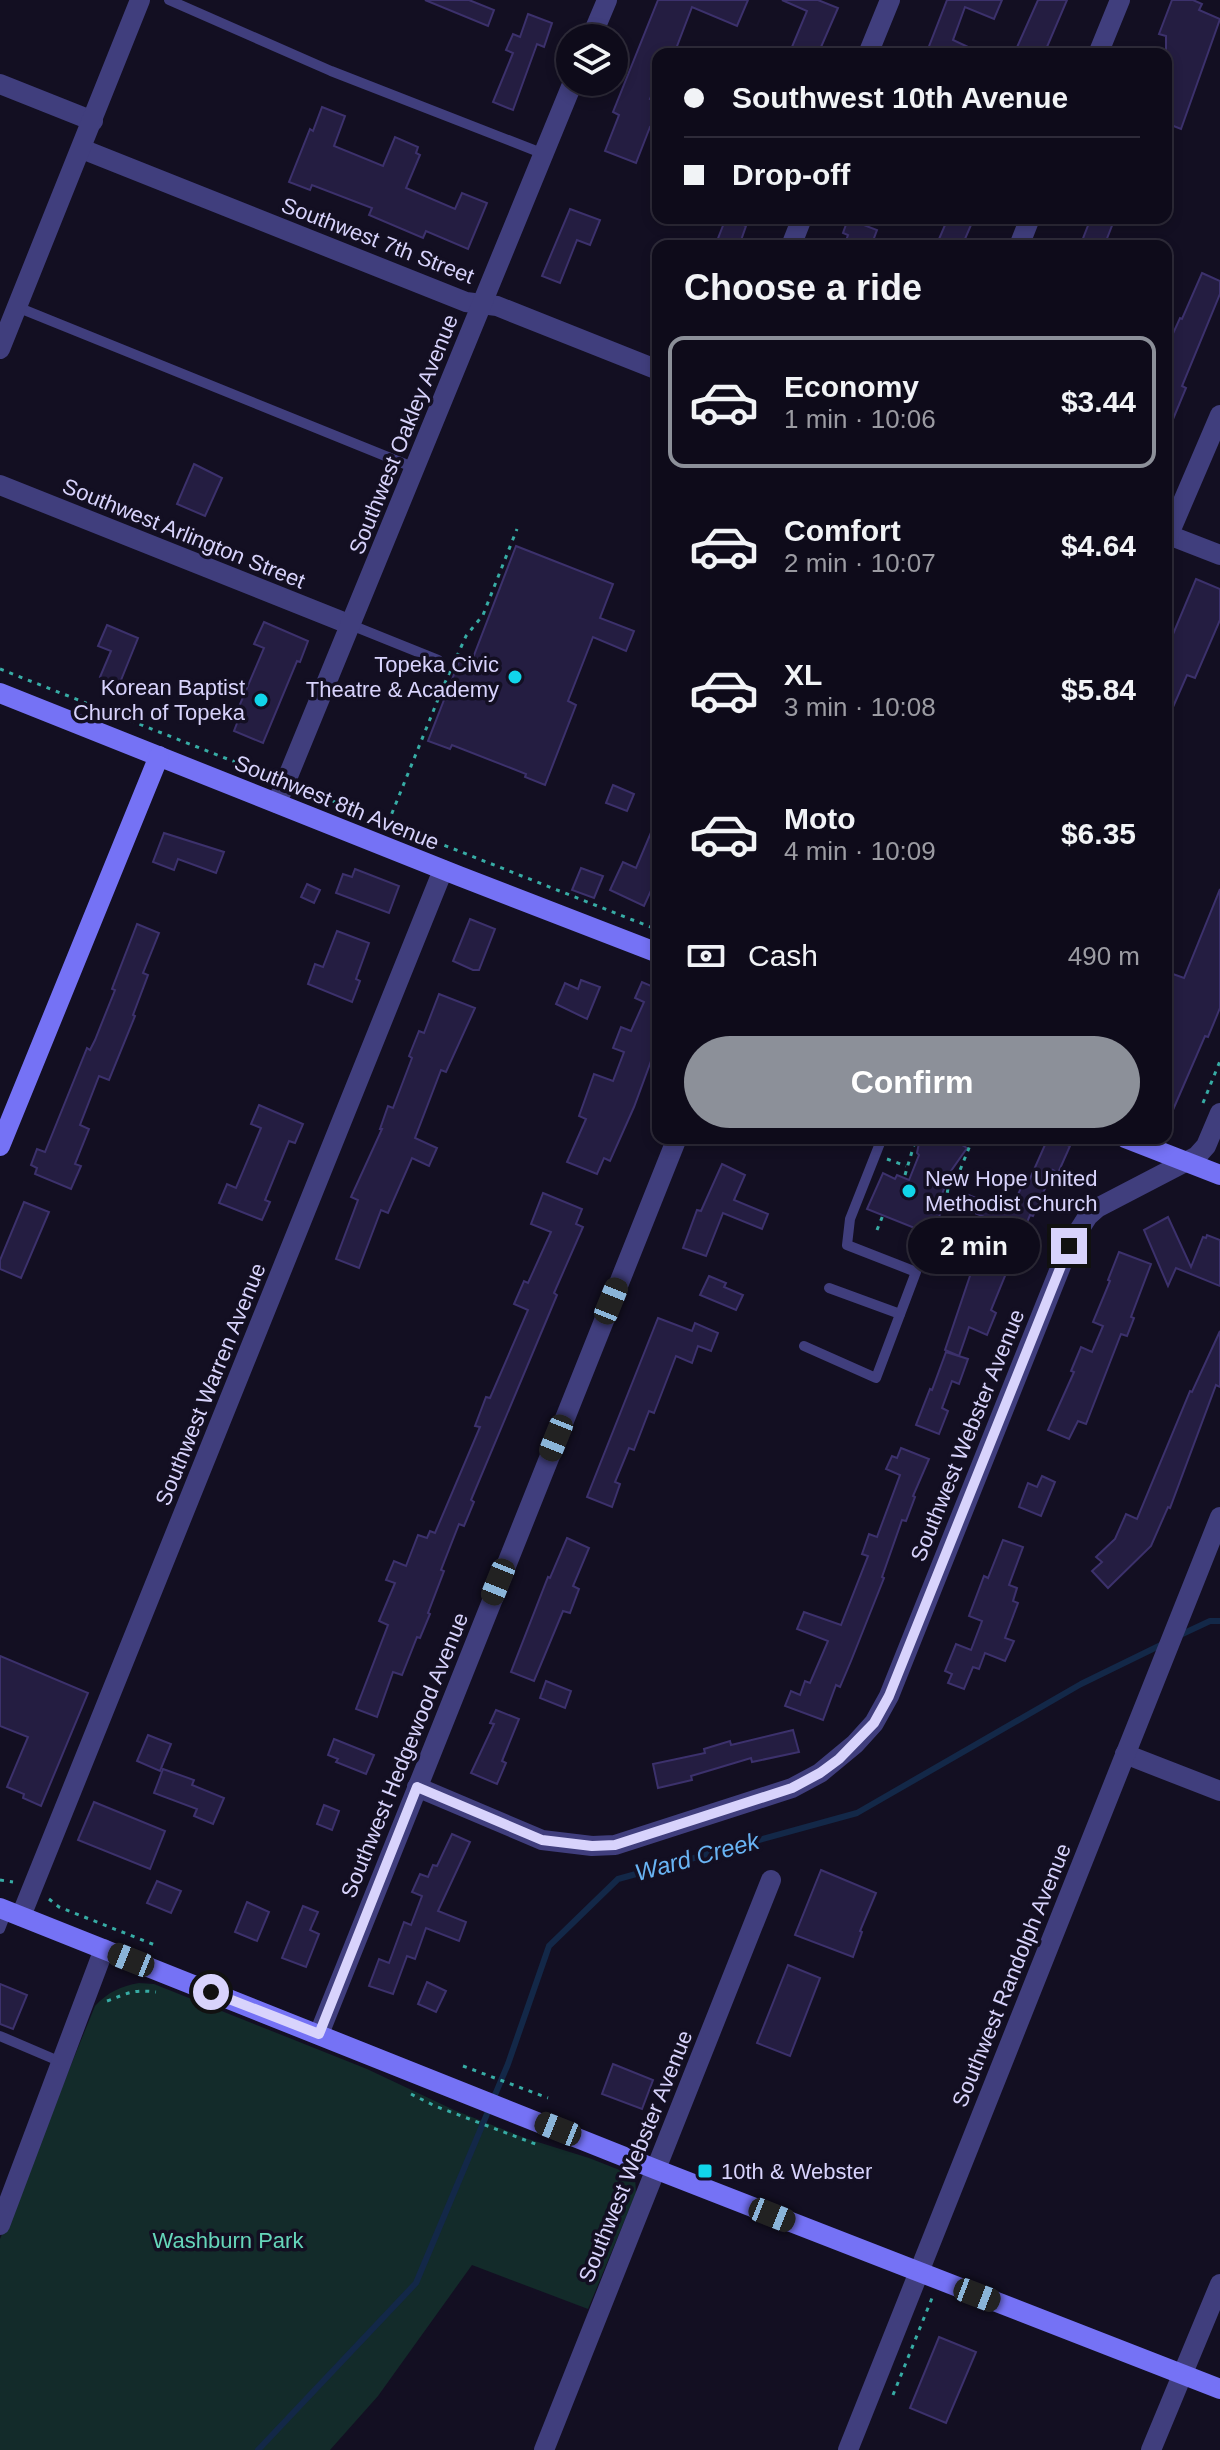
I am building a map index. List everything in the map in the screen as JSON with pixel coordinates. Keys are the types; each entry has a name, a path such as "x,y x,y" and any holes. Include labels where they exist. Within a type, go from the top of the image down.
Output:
{"main road":[{"name":"Southwest 8th Avenue","path":"0,693 443,870 652,946"},
{"path":"0,1146 159,756"},
{"path":"1140,1144 1220,1175"},
{"path":"7,1916 104,1949 655,2169 1220,2389"}],"street":[{"path":"0,349 140,0"},
{"path":"597,24 607,0"},
{"path":"870,48 890,0"},
{"path":"1100,48 1120,0"},
{"path":"0,84 93,121"},
{"name":"Southwest Oakley Avenue","path":"277,803 567,96"},
{"name":"Southwest 7th Street","path":"82,149 466,302 497,306 652,368"},
{"path":"1172,525 1220,415"},
{"name":"Southwest Arlington Street","path":"0,485 351,625"},
{"path":"1172,539 1220,555"},
{"name":"Southwest Warren Avenue","path":"7,1916 443,870"},
{"name":"Southwest Webster Avenue","path":"417,1787 542,1840 592,1846 615,1845 792,1788 820,1773 847,1751 874,1723 889,1696 1069,1246 1080,1226 1097,1208 1186,1162 1206,1146 1220,1113"},
{"name":"Southwest Hedgewood Avenue","path":"319,2034 675,1144"},
{"name":"Southwest Randolph Avenue","path":"848,2450 1220,1517"},
{"path":"1125,1754 1220,1791"},
{"name":"Southwest Webster Avenue","path":"544,2450 771,1880"},
{"path":"0,2225 104,1949"},
{"path":"1151,2450 1220,2284"}],"lane":[{"path":"169,0 331,71 544,154"},
{"path":"17,307 415,468"},
{"path":"351,625 438,660"},
{"path":"804,1346 876,1378 916,1272 847,1245 850,1219 880,1144"},
{"path":"829,1288 900,1314"},
{"path":"0,2036 61,2062"}],"path":[{"path":"388,823 443,687 466,636 483,615 517,529"},
{"path":"0,669 270,776"},
{"path":"301,789 652,928"},
{"path":"905,1175 914,1144"},
{"path":"927,1249 945,1206 950,1177 958,1175 971,1144"},
{"path":"876,1154 908,1167"},
{"path":"877,1230 883,1215"},
{"path":"912,1243 917,1230"},
{"path":"48,1898 59,1907 155,1945"},
{"path":"87,1993 108,2002 121,1993 141,1990 168,1993"},
{"path":"463,2066 548,2098"},
{"path":"407,2093 524,2141"},
{"path":"888,2407 933,2296"}],"green space":[{"name":"Washburn Park","path":"139,1983 154,1984 367,2069 454,2110 635,2176 636,2193 588,2309 472,2265 378,2396 330,2450 0,2450 0,2239 95,2006 115,1990"}],"building":[{"path":"425,0 469,0 494,10 488,26"},
{"path":"658,0 748,0 737,26 692,7 676,48 652,48 652,128 636,163 605,151 619,115 613,112 619,96 628,96 628,75"},
{"path":"782,0 818,0 838,8 821,48 792,48 807,11"},
{"path":"947,0 1002,0 994,19 965,7 953,40 970,48 928,48"},
{"path":"1038,0 1067,0 1047,48 1017,48"},
{"path":"1172,0 1193,0 1202,4 1199,10 1220,19 1181,129 1172,125 1172,48 1166,48 1166,36 1159,34"},
{"path":"528,14 552,23 544,47 537,44 513,110 493,102 513,53 506,50 513,34 520,37"},
{"path":"322,107 345,116 334,146 383,166 395,137 418,147 416,153 420,155 406,188 455,209 462,193 487,203 468,249 426,231 423,238 369,215 372,208 312,185 310,190 289,182"},
{"path":"570,209 600,220 590,245 577,240 560,283 542,276"},
{"path":"724,224 746,226 741,240 717,240"},
{"path":"846,224 861,224 877,230 873,240 846,240 848,235 843,233"},
{"path":"945,224 971,224 965,240 939,240"},
{"path":"1089,224 1113,224 1106,240 1082,240"},
{"path":"1202,273 1220,281 1220,294 1182,386 1186,388 1172,422 1172,336"},
{"path":"194,464 222,478 205,516 177,504"},
{"name":"Topeka Civic Theatre & Academy","path":"516,546 613,584 600,618 634,631 626,651 593,637 568,701 576,705 545,785 525,777 526,774 452,745 450,749 428,741 460,659 471,663"},
{"path":"1196,579 1220,589 1220,620 1195,678 1187,675 1172,709 1172,637"},
{"path":"264,622 308,641 263,743 234,731 239,718 235,716 264,648 254,644"},
{"path":"107,625 138,638 119,685 100,677 111,651 98,646"},
{"path":"613,785 634,794 627,811 606,803"},
{"path":"652,830 652,888 644,906 610,890 623,862 636,868"},
{"path":"164,833 224,852 216,873 178,859 174,870 153,862"},
{"path":"581,868 603,876 594,898 572,890"},
{"path":"355,869 399,886 389,913 336,893 343,874 352,877"},
{"path":"307,884 320,890 314,903 301,897"},
{"path":"1220,889 1220,1008 1172,1112 1172,976 1173,974 1184,978"},
{"path":"470,919 495,929 479,970 453,961"},
{"path":"137,924 159,933 143,973 148,975 135,1016 109,1080 99,1076 80,1125 89,1129 75,1164 81,1166 71,1189 35,1174 37,1168 31,1165 37,1149 45,1152 87,1048 90,1050 95,1040"},
{"path":"337,931 369,943 356,979 360,981 352,1002 308,984 315,964 323,967"},
{"path":"581,980 600,987 587,1019 556,1004 565,983 578,989"},
{"path":"642,982 651,986 652,983 652,1058 610,1161 604,1158 597,1174 567,1162 586,1119 579,1116 594,1074 613,1081 624,1052 613,1048 621,1027 631,1031 644,1002 635,998"},
{"path":"439,994 475,1008 446,1072 441,1070 415,1138 437,1148 429,1166 412,1158 388,1213 381,1210 359,1268 336,1259 358,1200 351,1197 382,1129 388,1106 393,1108 419,1031 424,1033"},
{"path":"259,1105 303,1124 295,1143 289,1141 265,1200 270,1202 262,1220 219,1203 227,1184 236,1188 261,1128 251,1124"},
{"name":"New Hope United Methodist Church","path":"919,1144 960,1144 967,1148 951,1171 939,1202 944,1204 932,1235 867,1209 883,1173 895,1179 897,1175 909,1180 919,1155"},
{"path":"1045,1144 1070,1146 1058,1173 1053,1170 1033,1216 1030,1215 991,1310 996,1313 987,1335 969,1327 959,1356 945,1350 975,1261 955,1252 961,1239 984,1248 994,1221 958,1206 964,1193 1010,1212 1025,1179 1029,1181"},
{"path":"722,1164 745,1175 734,1200 768,1214 762,1229 723,1213 706,1256 683,1248 697,1210 701,1211"},
{"path":"543,1193 582,1209 576,1224 583,1227 471,1500 474,1502 464,1526 459,1524 420,1638 417,1637 402,1675 393,1672 377,1717 356,1709 388,1625 379,1621 395,1583 386,1580 394,1561 406,1566 418,1535 427,1538 430,1531 435,1533 480,1427 475,1426 486,1397 490,1398 528,1310 514,1304 524,1281 528,1283 551,1232 531,1224"},
{"path":"24,1202 49,1212 21,1278 0,1269 0,1260"},
{"path":"1168,1217 1191,1267 1203,1237 1207,1235 1220,1240 1220,1286 1176,1268 1168,1286 1144,1230"},
{"path":"1119,1252 1151,1264 1127,1336 1121,1334 1086,1424 1078,1421 1069,1439 1048,1430 1074,1372 1071,1371 1081,1347 1092,1352 1103,1326 1093,1322"},
{"path":"709,1276 743,1295 736,1310 700,1295"},
{"path":"658,1318 692,1331 695,1323 718,1333 711,1351 698,1346 692,1363 676,1356 654,1413 649,1411 634,1450 629,1448 615,1482 620,1484 612,1507 587,1497"},
{"path":"1220,1331 1220,1387 1216,1385 1170,1508 1151,1546 1108,1588 1092,1571 1102,1562 1096,1557 1115,1539 1126,1514 1137,1519 1190,1391"},
{"path":"946,1352 968,1359 959,1384 952,1381 942,1408 948,1411 939,1434 916,1425"},
{"path":"901,1448 929,1459 906,1521 902,1520 884,1578 851,1661 840,1687 836,1685 823,1720 785,1706 791,1691 800,1695 805,1681 810,1683 828,1641 797,1629 804,1612 841,1625 868,1556 862,1554 869,1534 877,1537 900,1475 886,1469 892,1456 897,1458"},
{"path":"1042,1476 1055,1482 1041,1516 1019,1507 1028,1483 1037,1487"},
{"path":"567,1538 589,1548 573,1586 579,1589 570,1613 563,1611 534,1681 511,1672 548,1577"},
{"path":"1003,1540 1023,1547 1009,1585 1017,1588 1013,1601 1018,1603 1005,1638 1014,1641 1005,1661 985,1653 979,1669 973,1667 964,1689 948,1683 952,1674 945,1671 956,1644 971,1650 982,1621 969,1616 984,1576 988,1578"},
{"path":"0,1656 88,1693 41,1806 7,1787 28,1737 0,1726"},
{"path":"546,1681 571,1691 565,1708 540,1698"},
{"path":"496,1710 519,1719 502,1761 506,1763 497,1784 471,1773 494,1724 490,1723"},
{"path":"793,1730 799,1752 752,1762 751,1758 691,1776 692,1780 658,1788 653,1764 705,1753 704,1749 730,1741 731,1745"},
{"path":"148,1735 171,1744 160,1771 137,1761"},
{"path":"334,1739 374,1755 366,1774 336,1762 338,1759 328,1755"},
{"path":"163,1769 194,1780 192,1785 224,1798 213,1824 194,1816 197,1809 154,1793"},
{"path":"94,1802 165,1831 150,1869 78,1840"},
{"path":"324,1805 339,1811 332,1830 317,1824"},
{"path":"452,1834 470,1842 438,1911 466,1922 459,1941 426,1928 415,1959 407,1956 393,1994 369,1986 379,1959 389,1963 404,1922 411,1925 422,1896 412,1892 420,1874 428,1877 433,1865 437,1866"},
{"path":"821,1870 876,1893 853,1957 795,1935"},
{"path":"157,1881 181,1891 171,1913 147,1903"},
{"path":"247,1902 269,1912 257,1941 235,1932"},
{"path":"303,1906 318,1912 310,1930 319,1934 306,1967 282,1958"},
{"path":"788,1965 820,1978 790,2056 757,2043"},
{"path":"427,1982 446,1991 436,2012 418,2004"},
{"path":"0,1984 27,1995 13,2029 0,2024"},
{"path":"613,2064 653,2080 642,2109 602,2094"},
{"path":"939,2337 976,2352 946,2423 910,2408"}],"waterway":[{"name":"Ward Creek","path":"1178,1636 1210,1621 1220,1621"},
{"name":"Ward Creek","path":"258,2450 416,2283 508,2064 549,1946 618,1879 857,1813 1081,1684 1165,1643"}],"place":[{"name":"Topeka Civic Theatre & Academy","path":"515,677"},
{"name":"Korean Baptist Church of Topeka","path":"261,700"},
{"name":"New Hope United Methodist Church","path":"909,1191"},
{"name":"10th & Webster","path":"705,2171"}],"route":[{"path":"211,1992 319,2034 417,1787 542,1840 592,1846 615,1845 792,1788 839,1759 874,1723 889,1696 1069,1246"}]}
